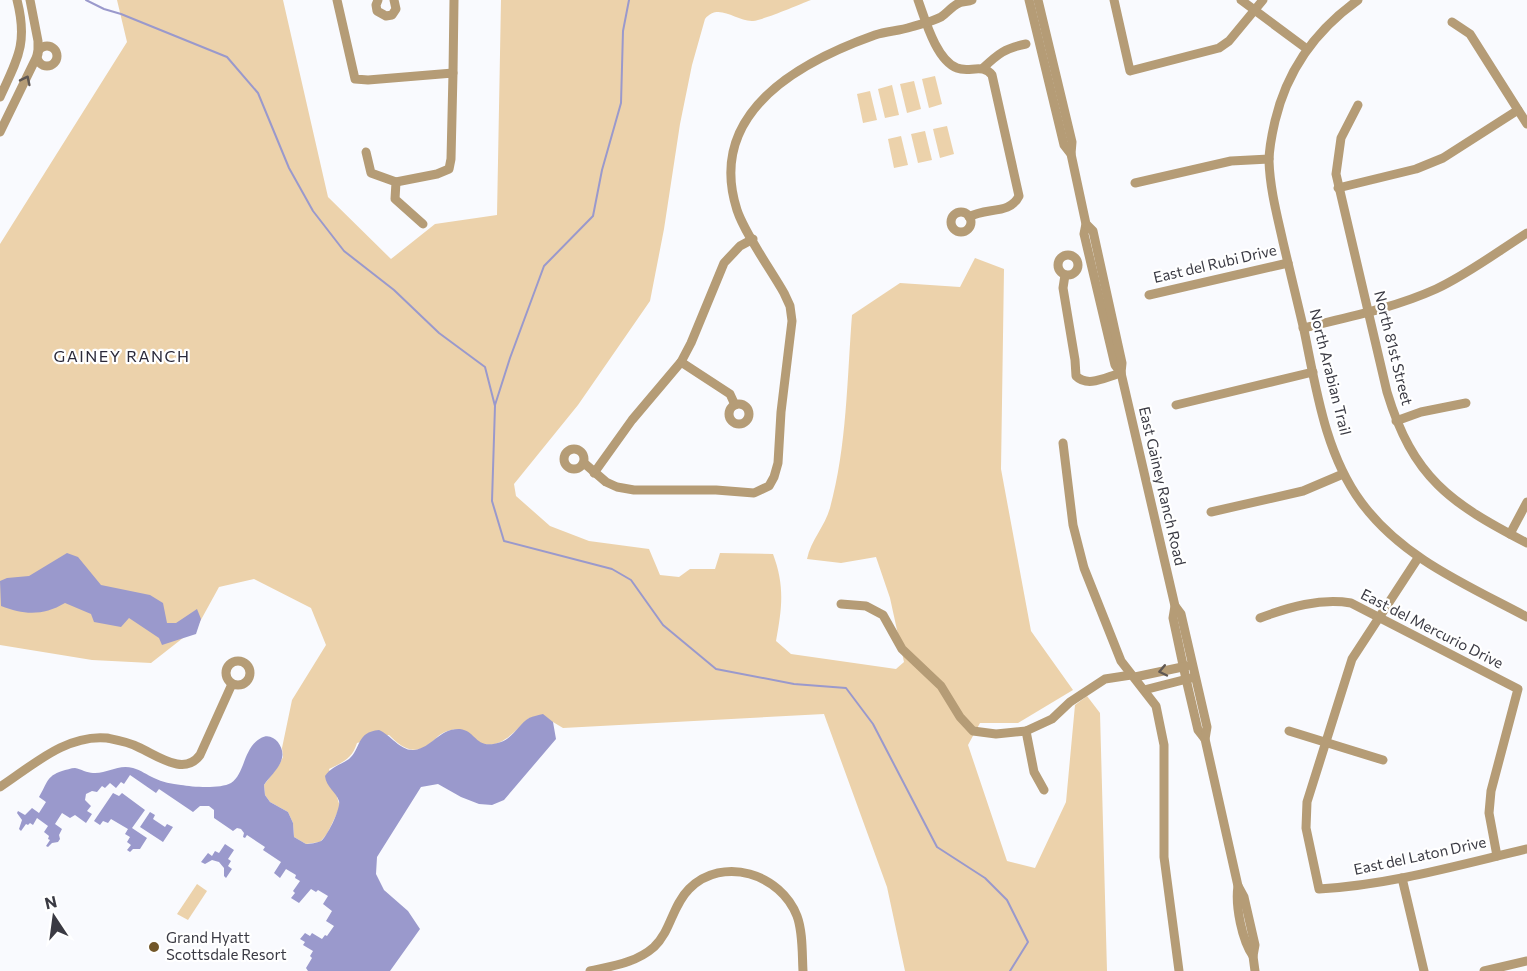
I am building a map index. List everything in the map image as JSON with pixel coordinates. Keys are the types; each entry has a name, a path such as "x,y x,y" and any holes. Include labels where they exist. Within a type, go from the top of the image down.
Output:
{"street":[{"path":"0,132 36,58 38,41 30,0"},
{"path":"337,0 355,79 453,73"},
{"path":"378,0 377,11 386,16 392,15 396,9 394,0"},
{"path":"366,152 371,173 396,182 437,174 449,169 454,0"},
{"path":"918,0 940,55 956,68 983,68 992,75 1019,196 1010,207 979,212 969,217"},
{"path":"584,463 606,482 634,490 716,490 754,493 769,486 778,463 781,412 792,321 790,306 784,293 738,212 733,193 732,163 738,137 744,124 764,97 787,77 806,65 876,34 927,22 942,16 961,1 972,0"},
{"name":"East Gainey Ranch Road","path":"1029,0 1064,145 1071,154"},
{"name":"East Gainey Ranch Road","path":"1038,0 1072,142 1071,154 1086,224 1084,234 1105,307 1115,365 1121,373 1175,606 1181,614 1188,666 1207,727 1205,739 1238,886 1244,897 1255,945 1253,956 1255,971"},
{"path":"1114,0 1130,71 1219,48 1229,41 1263,0"},
{"path":"1241,0 1307,49"},
{"name":"North Arabian Trail","path":"1358,0 1324,27 1297,64 1280,101 1269,159 1275,205 1331,442 1343,474 1379,524 1418,558 1527,617"},
{"path":"0,97 19,55 23,36 20,1"},
{"path":"1452,22 1470,34 1527,124"},
{"path":"983,68 998,53 1026,44"},
{"path":"19,55 36,58"},
{"path":"0,102 12,109"},
{"name":"North 81st Street","path":"1358,105 1341,138 1337,162 1338,188 1396,421 1409,449 1444,493 1527,543"},
{"path":"1338,188 1416,169 1443,158 1518,110"},
{"path":"1135,183 1231,161 1269,159"},
{"path":"396,182 395,199 423,225"},
{"path":"1303,328 1368,312 1438,288 1527,233"},
{"path":"594,473 632,420 681,362 724,263 740,246 753,239"},
{"name":"East del Rubi Drive","path":"1149,295 1288,263"},
{"path":"1065,275 1063,288 1076,376 1083,382 1089,382 1121,373"},
{"path":"681,362 730,394 735,405"},
{"path":"1176,405 1313,372"},
{"path":"1396,421 1421,412 1466,403"},
{"path":"1063,443 1077,547 1089,584 1117,650 1156,706 1164,745 1164,857 1179,971"},
{"path":"1211,513 1303,491 1343,474"},
{"path":"1510,534 1527,502"},
{"path":"1325,743 1352,659 1418,558"},
{"name":"East del Mercurio Drive","path":"1260,618 1322,601 1351,603 1518,689 1491,791 1489,813 1497,856"},
{"path":"841,604 866,606 883,615 902,649 940,686 960,717 973,731 996,734 1026,731 1052,719 1070,702 1105,679 1188,666"},
{"path":"1144,690 1191,678"},
{"path":"0,787 62,747 95,737 136,745 176,765 193,763 200,755 232,684"},
{"path":"1026,731 1034,772 1044,790"},
{"path":"1289,731 1383,759"},
{"name":"East del Laton Drive","path":"1325,743 1307,802 1306,814 1306,828 1319,890 1402,878 1527,849"},
{"path":"590,971 622,964 646,953 662,939 678,904 690,888 704,878 730,871 754,874 767,880 782,892 791,904 798,918 803,971"},
{"path":"1402,878 1424,971"},
{"path":"1484,971 1527,961"}],"shaded area":[{"path":"117,0 283,0 328,197 391,259 435,224 497,215 501,0 811,0 753,21 722,12 710,14 705,19 692,65 680,124 650,301 578,405 514,484 516,496 550,526 589,541 649,549 660,575 679,577 690,569 715,569 720,553 773,554 781,587 780,618 776,641 791,654 896,669 904,662 890,598 876,557 841,563 807,559 828,515 836,485 846,412 852,315 900,283 960,287 975,258 1004,269 1001,469 1031,631 1073,690 1018,723 980,723 968,745 1007,861 1035,868 1066,802 1075,705 1087,696 1100,713 1107,971 905,971 887,887 824,714 563,728 553,722 529,718 505,740 490,745 483,744 459,730 443,733 428,745 417,750 402,746 389,735 357,743 350,756 329,769 340,807 327,834 320,842 306,844 294,837 293,823 288,812 270,802 265,795 264,785 283,757 282,748 292,700 326,645 311,608 254,579 219,587 197,627 151,663 92,660 0,645 0,244 127,42"},
{"path":"935,76 942,104 929,108 922,79"},
{"path":"914,81 921,109 907,113 900,84"},
{"path":"892,85 899,115 885,118 878,89"},
{"path":"870,91 877,120 863,123 857,94"},
{"path":"947,126 954,154 940,158 933,129"},
{"path":"925,131 932,160 918,163 911,134"},
{"path":"901,136 908,165 894,168 888,139"},
{"path":"197,884 207,891 188,920 177,914"}],"water":[{"path":"67,553 78,557 101,585 150,595 163,603 167,623 176,623 197,609 201,619 196,634 162,645 159,638 129,618 121,627 94,622 91,614 65,603 49,610 33,613 1,606 0,581 29,576"},
{"path":"543,714 553,722 556,739 504,800 492,805 479,804 438,784 421,787 377,857 376,874 384,890 408,911 420,929 390,971 308,971 306,968 313,951 303,945 305,942 300,939 305,933 310,936 312,933 322,939 334,926 326,921 332,911 323,904 328,896 311,889 299,903 291,898 300,881 295,878 296,875 286,869 280,878 274,873 281,862 263,850 265,847 247,835 243,837 244,833 241,829 237,828 233,831 214,818 214,810 209,806 200,806 193,812 159,789 156,793 130,775 124,784 121,782 116,788 110,783 105,788 102,786 97,792 92,791 86,794 85,800 91,806 87,811 92,814 86,823 75,815 70,818 62,813 55,824 62,829 60,839 48,847 46,846 50,840 49,836 44,832 48,826 37,818 33,825 26,824 21,831 19,829 22,820 18,811 25,815 32,808 39,813 46,802 39,797 46,784 53,775 62,771 75,768 98,773 127,767 157,779 186,786 226,785 236,779 255,742 265,736 277,741 282,749 282,758 264,785 265,795 270,802 288,812 293,823 294,837 306,844 316,843 327,834 339,805 338,798 327,783 325,776 353,755 366,734 379,730 409,750 426,746 446,732 460,729 470,733 481,742 492,744 509,737 529,718"},
{"path":"113,793 119,796 122,793 145,810 132,828 147,838 140,849 133,849 130,852 127,850 131,845 127,842 130,837 125,834 128,829 111,819 108,823 103,821 100,825 94,821"},
{"path":"150,812 155,815 153,819 165,827 167,824 173,827 163,842 140,827"},
{"path":"225,844 234,850 228,859 231,861 228,866 232,869 226,878 224,868 219,862 212,860 205,864 201,862 208,853 212,856 215,851 219,853"}],"waterway":[{"path":"86,0 227,57 258,93 289,168 313,211 344,251 394,290 439,333 485,367 495,406 492,501 504,541 612,569 631,580 663,625 716,669 794,684 846,688 873,724 937,847 985,878 1007,900 1028,942 1010,971"},
{"path":"495,405 544,266 593,216 602,170 621,103 623,31 629,0"}],"place":[{"name":"Grand Hyatt Scottsdale Resort","path":"154,947"}],"district":[{"name":"GAINEY RANCH","path":"122,356"}]}
